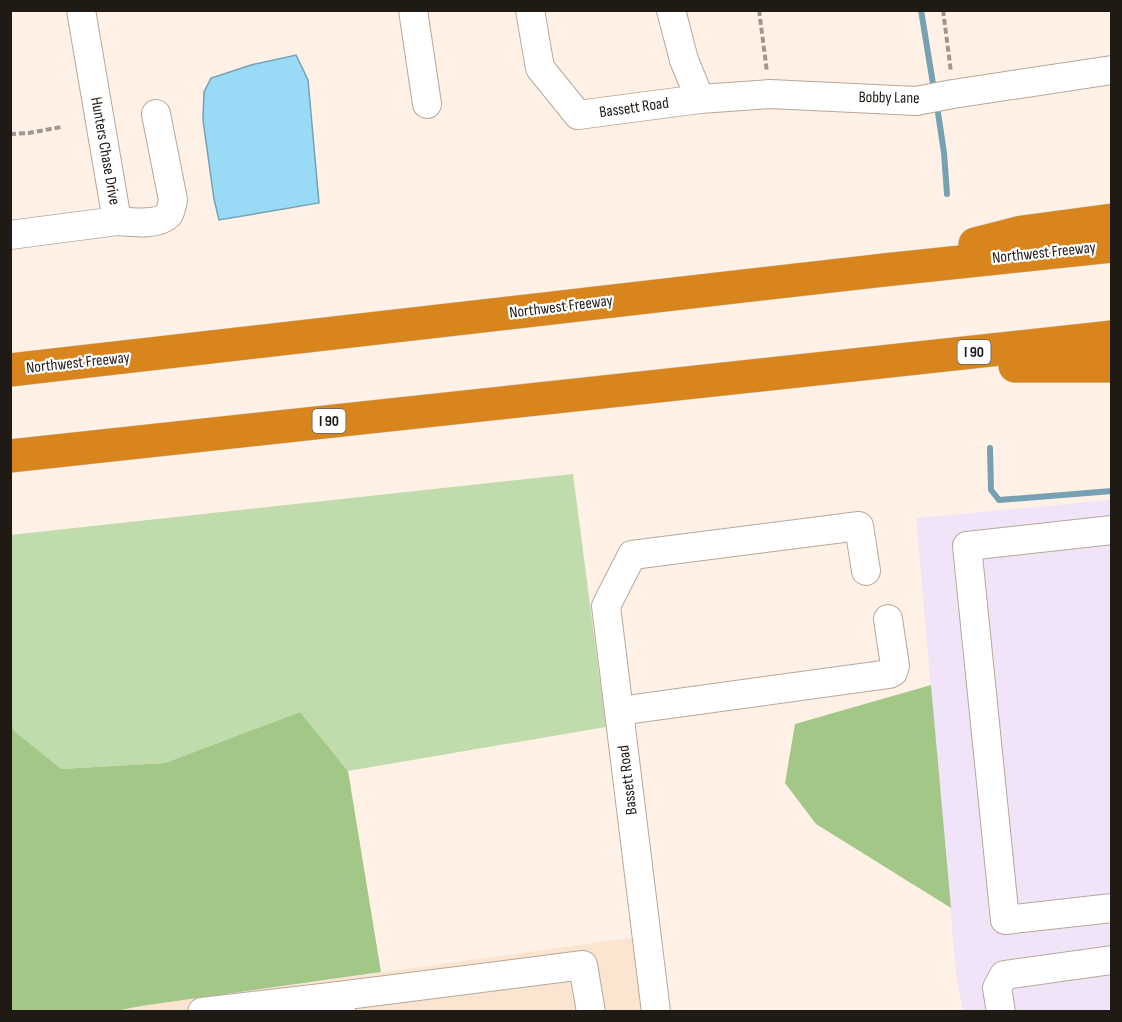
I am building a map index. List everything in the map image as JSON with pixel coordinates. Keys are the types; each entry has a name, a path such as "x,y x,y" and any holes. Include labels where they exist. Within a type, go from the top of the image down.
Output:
{"highway":[{"path":"884,270 1022,232 1112,220"},
{"name":"Northwest Freeway","path":"10,370 1112,246"},
{"name":"I 90","path":"10,456 1112,337"},
{"path":"836,367 1112,366"}],"street":[{"name":"Hunters Chase Drive","path":"10,235 117,221 81,10"},
{"path":"413,10 427,104"},
{"name":"Bassett Road","path":"530,10 540,68 578,115 700,99"},
{"path":"671,10 684,60 700,99"},
{"name":"Bobby Lane","path":"700,99 770,94 916,101 1112,69"},
{"path":"117,221 138,223 163,219 170,213 173,200 156,114"},
{"name":"Bassett Road","path":"656,1011 606,606 632,555 859,526 866,571"},
{"path":"1112,530 967,546 1005,920 1112,908"},
{"path":"619,711 890,674 895,666 888,619"},
{"path":"1001,1011 997,988 1004,975 1112,960"},
{"path":"202,1011 340,1004 583,965 591,1011"}],"path":[{"path":"759,10 770,94"},
{"path":"941,96 943,10"},
{"path":"10,134 62,128"}],"shaded area":[{"path":"1111,500 1111,1011 963,1011 956,974 916,518"},
{"path":"658,934 668,1012 111,1012 141,1006"}],"green space":[{"path":"573,474 606,727 348,771 300,712 165,763 60,769 13,730 10,707 10,535"},
{"path":"931,685 951,908 816,824 785,783 795,724"},
{"path":"11,707 13,730 61,769 165,763 300,712 348,771 381,972 111,1012 11,1011"}],"water":[{"path":"296,55 308,80 319,203 219,220 203,120 204,92 211,78 251,65"}],"waterway":[{"path":"921,10 934,90"},
{"path":"937,106 947,194"},
{"path":"990,448 991,490 999,500 1112,491"}]}
